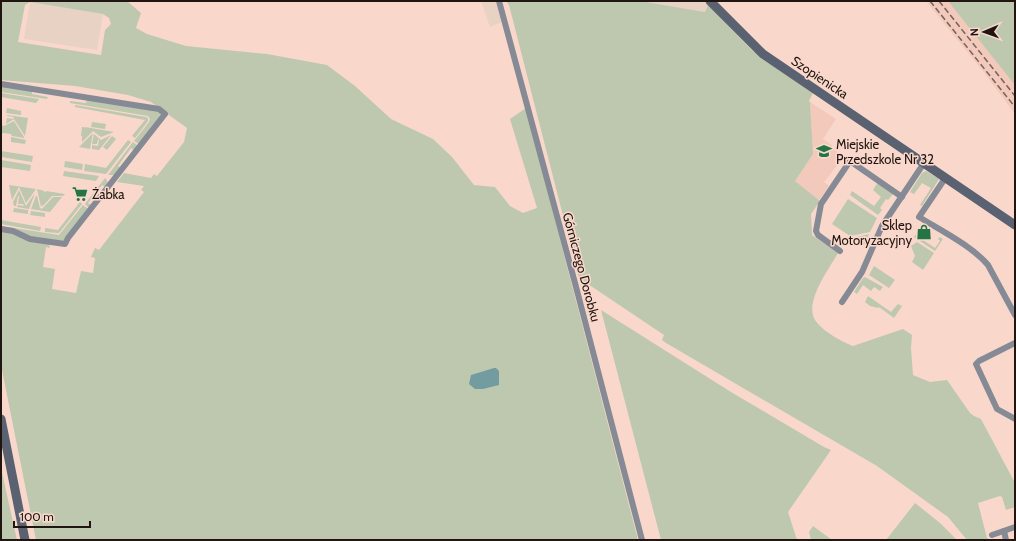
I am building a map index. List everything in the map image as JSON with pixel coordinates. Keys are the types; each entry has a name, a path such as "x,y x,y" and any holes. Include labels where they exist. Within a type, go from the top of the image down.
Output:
{"street":[{"name":"Górniczego Dorobku","path":"499,1 573,275 642,540"},
{"name":"Szopienicka","path":"710,1 763,54 1015,224"},
{"path":"1,84 159,109 165,114 68,238 65,244 30,239 13,231 1,229"},
{"path":"840,251 816,232 821,204 850,162 902,197"},
{"path":"842,302 862,272 882,226 924,163"},
{"path":"946,177 919,217 983,259 988,265 1015,315"},
{"path":"1015,343 979,361 976,364 997,409 1015,419"},
{"path":"1,419 25,540"},
{"path":"992,535 1015,527"},
{"path":"1004,531 1006,540"}],"shaded area":[{"path":"481,1 496,1 502,22 490,27"},
{"path":"640,1 704,1 708,5 705,12"},
{"path":"926,1 948,1 1015,75 1015,114 982,70"},
{"path":"30,2 103,14 97,50 24,39"},
{"name":"Miejskie Przedszkole Nr 32","path":"810,102 836,119 823,139 832,145 831,148 842,155 843,158 824,182 829,186 819,200 795,181 813,154"}],"green space":[{"path":"1,1 127,1 141,13 136,28 147,34 186,46 267,54 327,65 355,86 391,119 433,139 452,157 474,185 495,187 510,206 523,213 537,208 510,119 526,108 638,540 36,540 1,365 1,231 49,244 50,248 46,247 43,267 55,269 52,289 76,293 81,271 93,273 95,258 91,257 95,248 99,250 144,192 141,190 144,186 117,182 124,173 151,178 154,174 157,176 184,142 187,128 151,102 128,95 75,86 1,80","holes":["30,2 103,14 109,18 111,24 105,30 101,55 18,42 25,5"]},
{"path":"506,1 640,1 705,12 708,5 752,50 813,93 809,101 813,154 795,181 820,201 811,214 812,235 838,253 824,276 815,295 812,313 818,324 827,332 853,346 903,329 912,335 911,348 913,375 930,382 947,380 970,413 981,419 1015,483 1015,507 1006,510 1002,497 1000,496 978,503 987,538 990,540 967,540 948,517 877,466 666,343 662,340 664,335 579,278 509,5"},
{"path":"948,1 1015,1 1015,85"},
{"path":"1,86 32,90 32,94 48,97 47,99 1,92"},
{"path":"1,93 39,99 36,103 1,97"},
{"path":"87,99 157,111 161,116 139,144 134,141 149,122 150,119 148,116 70,103 70,101 86,103"},
{"path":"75,105 146,117 148,118 148,121 135,138 132,136 145,120 75,107"},
{"path":"7,108 21,111 21,115 6,113"},
{"path":"7,115 28,118 25,136 14,119 6,124 7,118 13,119 14,117"},
{"path":"14,121 24,138 12,136 11,134 1,134 1,125 4,126"},
{"path":"92,122 106,124 105,129 91,127"},
{"path":"82,127 84,127 84,129 85,127 114,132 101,137 93,131 82,142"},
{"path":"93,133 90,149 79,147"},
{"path":"94,134 101,140 111,135 99,150 92,149 92,145 98,146 99,140 98,139 97,144 92,144"},
{"path":"112,136 116,139 107,150 103,147"},
{"path":"11,137 26,140 25,144 11,142"},
{"path":"128,140 131,142 106,174 84,171 85,164 106,168"},
{"path":"133,142 138,146 134,151 131,148 118,166 121,168 114,175 108,175"},
{"path":"1,151 33,156 32,162 1,157"},
{"path":"1,160 31,165 30,171 1,167"},
{"path":"65,161 83,164 82,170 64,167"},
{"path":"64,171 99,176 96,181 63,176"},
{"path":"926,171 939,179 922,206 920,205 931,188 922,183 914,194 910,192 922,173"},
{"path":"105,178 108,182 105,187 102,185 88,203 91,205 89,208 85,204"},
{"path":"878,182 894,193 888,200 886,199 880,208 882,210 878,215 850,195 852,191 874,206 881,197 873,190"},
{"path":"9,185 36,189 26,203 19,187 12,200"},
{"path":"37,189 44,191 45,193 46,191 65,194 63,196 52,196 41,207"},
{"path":"19,190 26,206 35,193 29,209 17,207 18,205 24,206 23,204 18,204 19,196 16,206 14,206 13,202"},
{"path":"36,196 40,208 42,209 53,197 62,197 50,212 31,209"},
{"path":"848,199 877,218 870,232 850,236 832,224"},
{"path":"80,202 82,204 59,233 45,232 45,228 58,230"},
{"path":"83,205 88,209 63,241 30,237 1,227 59,235"},
{"path":"14,208 28,210 28,214 13,212"},
{"path":"31,211 45,213 45,217 30,215"},
{"path":"1,220 41,227 40,231 1,224"},
{"path":"921,227 923,227 917,236 935,248 940,241 938,239 940,237 943,239 935,251 914,237"},
{"path":"869,234 864,245 853,238"},
{"path":"917,242 934,253 923,270 912,262 915,256 911,246"},
{"path":"874,266 895,280 889,288 869,275"},
{"path":"865,277 883,287 880,291 874,287 871,291 863,285 857,294 854,292"},
{"path":"868,296 891,312 898,304 902,306 894,318 879,307 870,306 865,302"},
{"path":"601,310 731,392 831,450 788,512 797,540 661,540"},
{"path":"1,468 17,540 1,540"},
{"path":"915,503 940,523 957,540 886,540"},
{"path":"813,526 832,540 811,540 809,532"}],"water":[{"path":"494,368 499,371 499,385 483,389 475,389 469,384 471,375"}],"railway":[{"path":"930,1 1015,107"},
{"path":"939,1 1015,96"}],"place":[{"name":"Miejskie Przedszkole Nr 32","path":"824,151"},
{"name":"Żabka","path":"80,194"},
{"name":"Sklep Motoryzacyjny","path":"924,232"}]}
